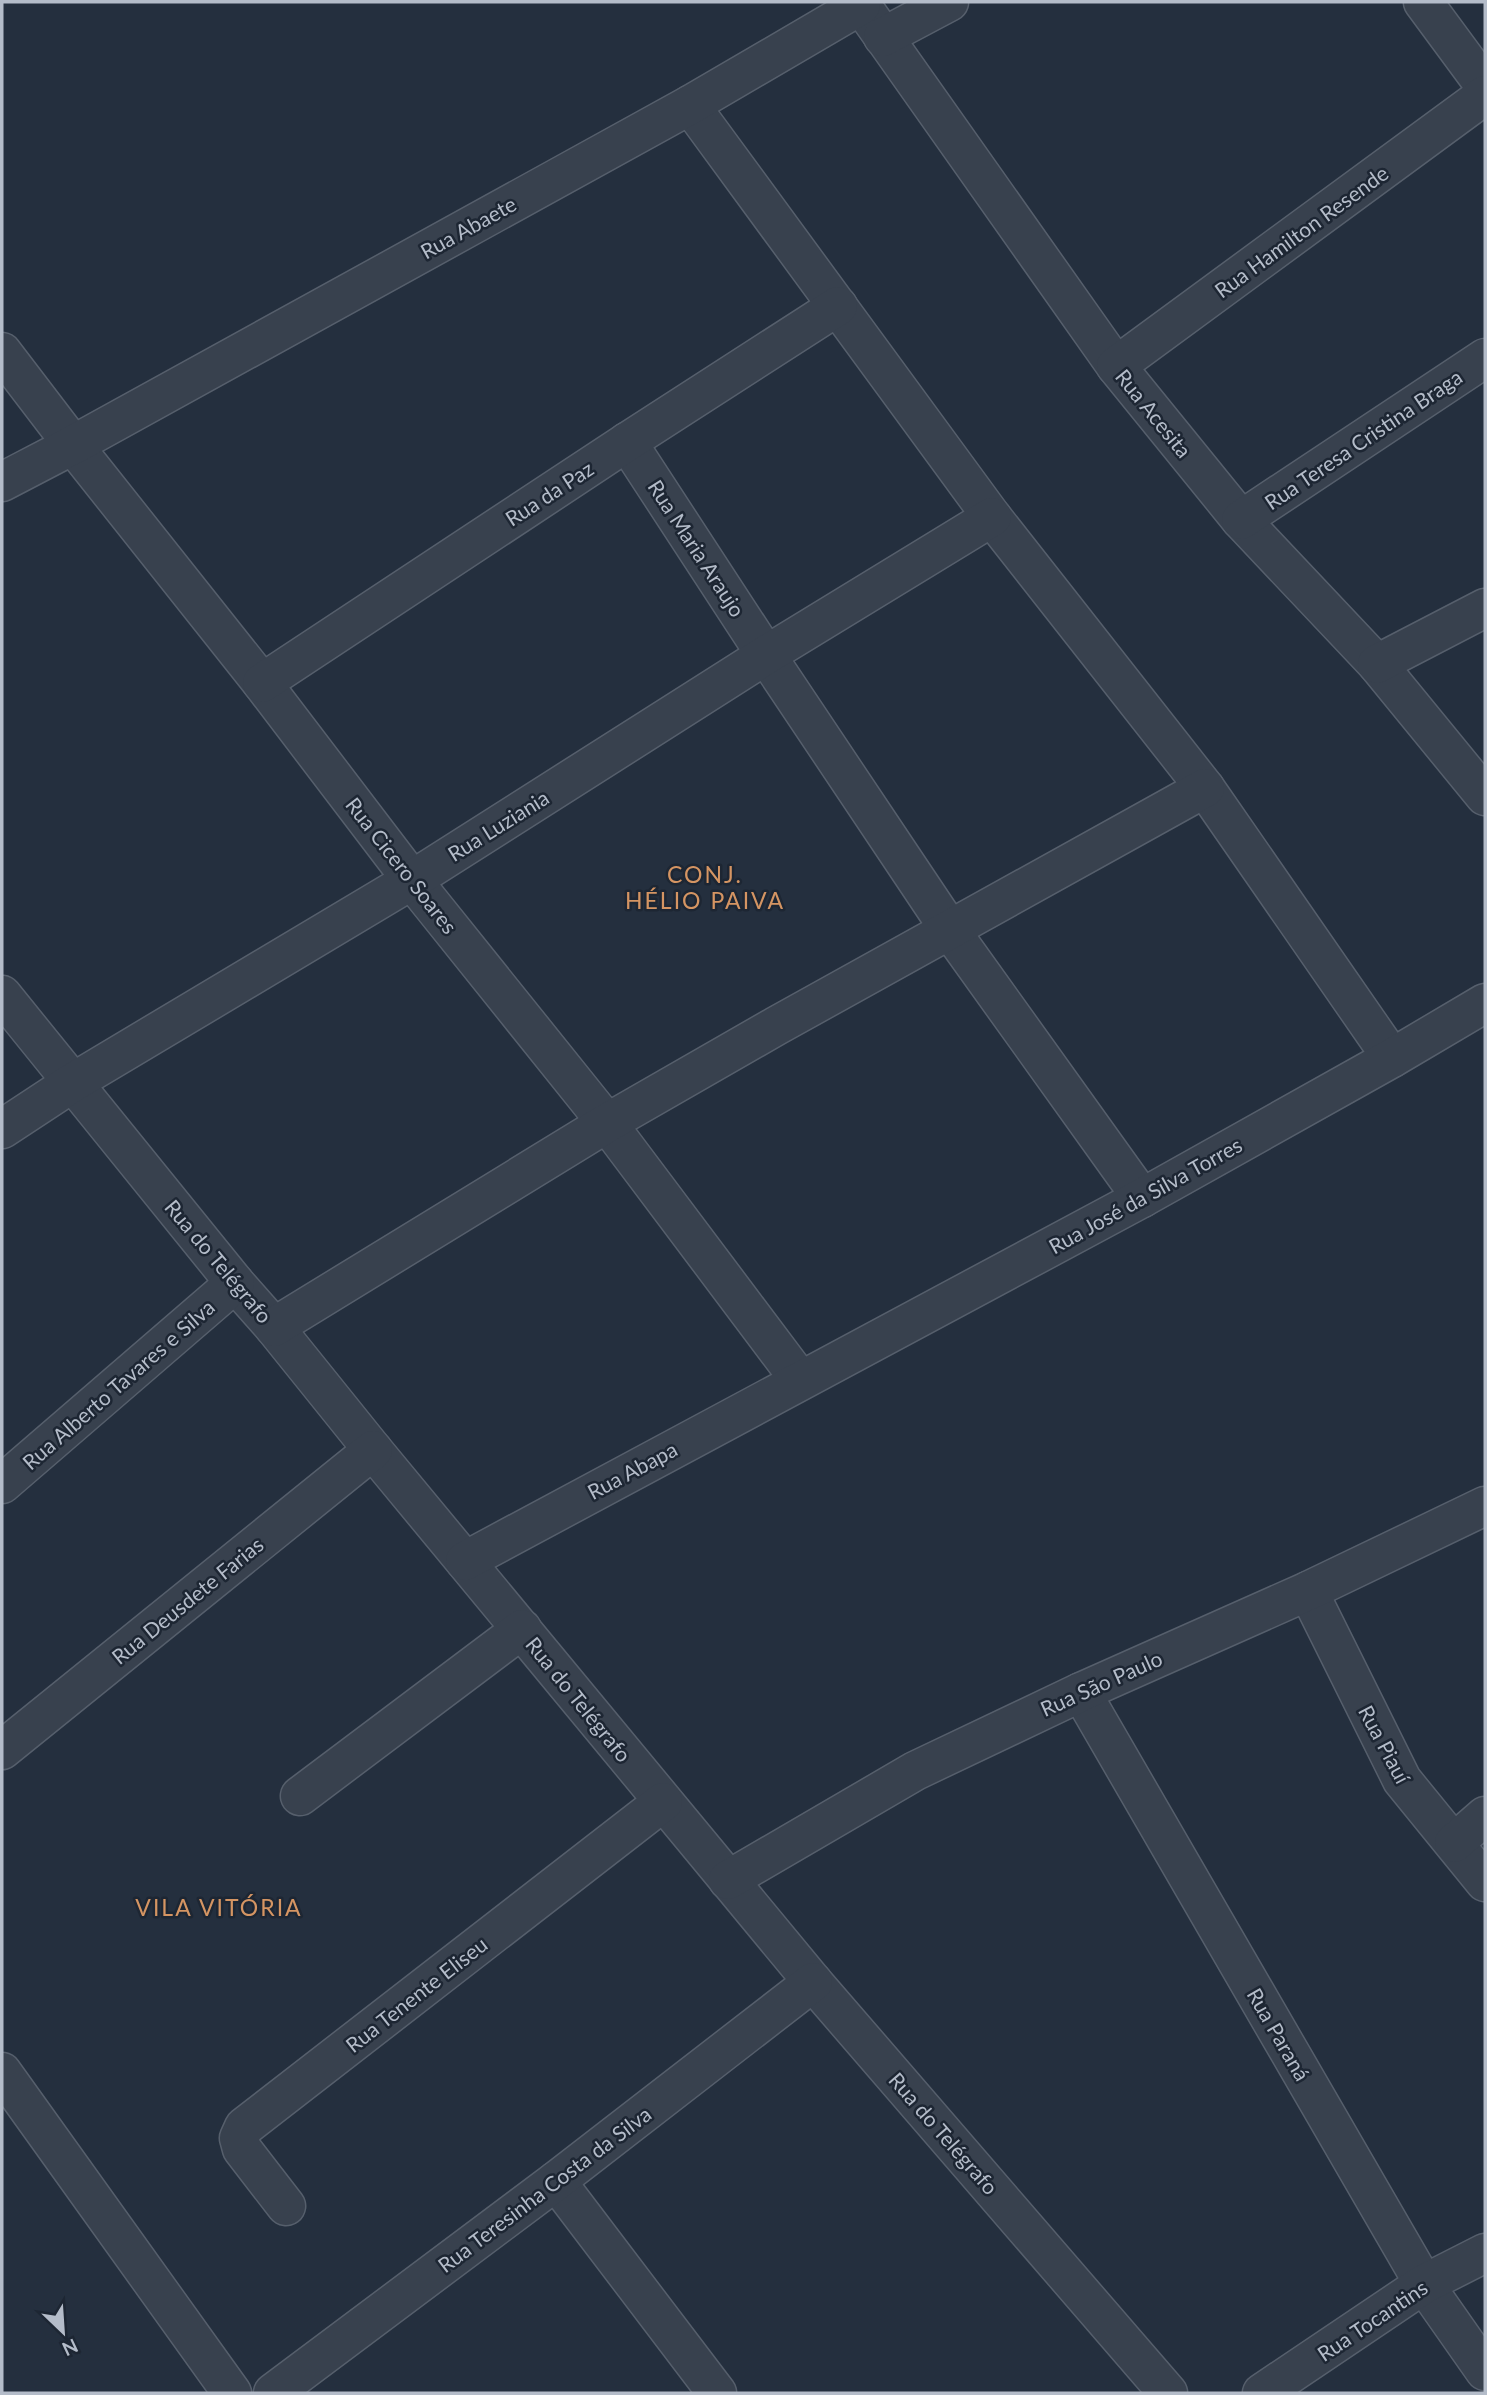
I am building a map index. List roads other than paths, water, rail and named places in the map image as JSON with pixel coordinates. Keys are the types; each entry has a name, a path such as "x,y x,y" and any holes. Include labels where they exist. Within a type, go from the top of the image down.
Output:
{"street":[{"path":"883,37 949,2"},
{"path":"1423,2 1485,86"},
{"name":"Rua Acesita","path":"860,4 1116,366 1241,520 1377,664 1485,796"},
{"name":"Rua Abaete","path":"2,482 690,105 860,4"},
{"name":"Rua Hamilton Resende","path":"1116,366 1485,95"},
{"path":"690,105 992,517 1205,788 1392,1058"},
{"name":"Rua da Paz","path":"262,683 838,306"},
{"name":"Rua Cicero Soares","path":"2,352 262,683 412,880 607,1123 800,1380"},
{"name":"Rua Teresa Cristina Braga","path":"1241,520 1485,358"},
{"name":"Rua Maria Araujo","path":"627,442 950,930 1142,1198"},
{"name":"Rua Luziania","path":"2,1129 72,1083 412,880 766,655 992,517"},
{"path":"1377,664 1485,608"},
{"path":"274,1326 607,1123 1205,788"},
{"name":"Rua do Telégrafo","path":"2,995 235,1283 274,1326 727,1880 1168,2393"},
{"name":"Rua José da Silva Torres","path":"800,1380 1142,1198 1485,1003"},
{"name":"Rua Alberto Tavares e Silva","path":"2,1484 235,1283"},
{"name":"Rua Abapa","path":"465,1561 800,1380"},
{"name":"Rua Deusdete Farias","path":"2,1750 373,1450"},
{"name":"Rua São Paulo","path":"727,1880 915,1770 1080,1692 1308,1591 1485,1506"},
{"name":"Rua Piauí","path":"1308,1591 1402,1780 1485,1882"},
{"path":"300,1796 522,1629"},
{"name":"Rua Paraná","path":"1080,1692 1424,2284 1485,2371"},
{"name":"Rua Tenente Eliseu","path":"286,2206 242,2149 239,2138 244,2127 663,1802"},
{"path":"1454,1843 1485,1816"},
{"name":"Rua Teresinha Costa da Silva","path":"273,2393 556,2181 813,1982"},
{"path":"2,2072 232,2393"},
{"path":"556,2181 717,2393"},
{"name":"Rua Tocantins","path":"1262,2393 1424,2284 1485,2253"}],"district":[{"name":"CONJ. HÉLIO PAIVA","path":"705,887"},
{"name":"VILA VITÓRIA","path":"219,1907"}]}
